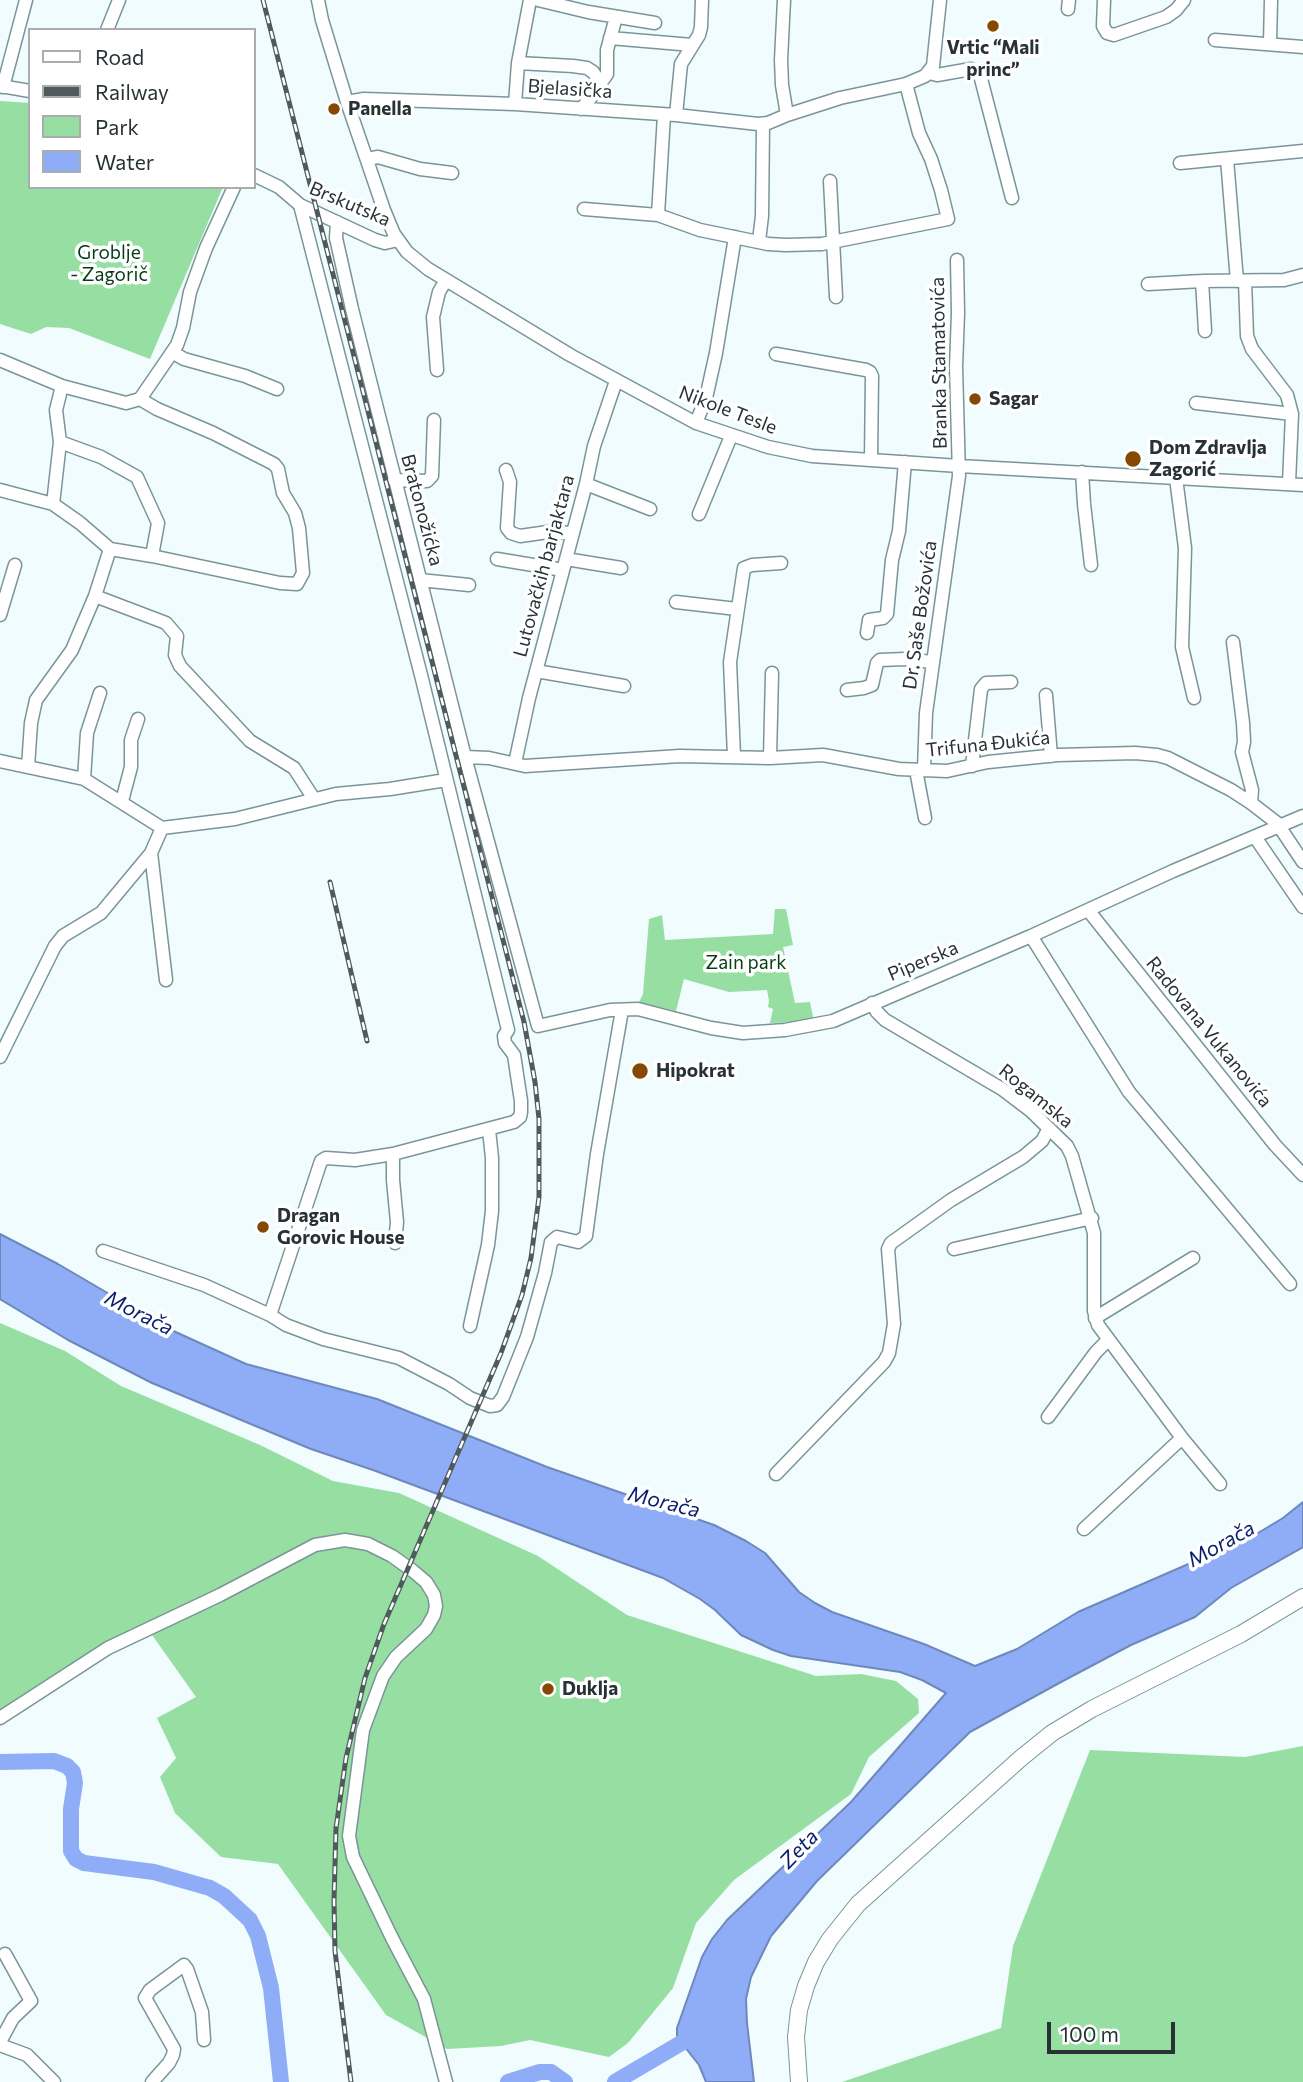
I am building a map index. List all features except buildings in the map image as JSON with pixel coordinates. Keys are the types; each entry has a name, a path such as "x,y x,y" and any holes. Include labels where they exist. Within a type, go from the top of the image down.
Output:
{"main road":[{"path":"799,2082 796,2037 799,2010 806,1986 826,1944 858,1904 1052,1733 1095,1708 1237,1637 1303,1597"}],"street":[{"path":"26,0 2,87 28,91"},
{"path":"108,28 119,0"},
{"name":"Nikole Tesle","path":"318,0 347,102 384,210 398,240 412,257 616,381 696,423 791,453 905,463 1303,485"},
{"path":"515,104 518,64 530,0"},
{"path":"538,0 655,23"},
{"path":"658,215 670,115 681,64 696,48 701,27 702,0"},
{"path":"784,0 781,60 787,115"},
{"path":"940,0 934,60 929,73 937,75 971,69 980,75 1012,198"},
{"path":"1104,0 1103,26 1110,35 1166,17 1181,6 1184,0"},
{"path":"1270,44 1271,0"},
{"path":"582,109 607,74 607,50 616,17"},
{"path":"610,38 696,48"},
{"path":"1215,40 1303,47"},
{"path":"518,64 587,68 601,84"},
{"name":"Bjelasička","path":"347,102 364,99 515,104 763,124 840,98 905,84 929,73"},
{"path":"584,209 658,215 699,230 786,245 833,243 948,219 941,190 919,133 905,84"},
{"path":"759,241 762,216 763,124"},
{"path":"1180,163 1303,151"},
{"path":"367,159 379,157 420,169 452,173"},
{"path":"1227,159 1247,336 1252,349 1287,395 1292,414 1289,483"},
{"name":"Brskutska","path":"256,176 279,187 300,205 381,242 398,240"},
{"path":"830,181 836,297"},
{"path":"0,360 62,386 126,403 140,399 177,345 190,292 233,189"},
{"path":"270,1315 321,1161 326,1158 355,1160 394,1154 488,1130 514,1122 520,1116 521,1101 514,1055 505,1043 504,1036 508,1030 421,675 300,205"},
{"name":"Bratonožićka","path":"337,222 336,238 465,757"},
{"path":"696,423 706,398 716,353 735,237"},
{"name":"Branka Stamatovića","path":"957,260 959,466"},
{"path":"1148,284 1284,280 1302,277"},
{"path":"437,370 433,317 439,292 446,280"},
{"path":"1202,281 1205,331"},
{"path":"172,352 184,359 245,376 277,389"},
{"path":"776,354 870,372 871,460"},
{"name":"Lutovačkih barjaktara","path":"515,763 594,446 616,381"},
{"path":"53,504 60,442 56,410 62,386"},
{"path":"0,490 53,504 110,549 293,584 300,581 303,573 297,521 283,493 275,464 140,399"},
{"path":"1196,403 1292,414"},
{"path":"394,480 427,481 432,476 435,420"},
{"path":"699,514 731,436"},
{"path":"60,442 101,457 137,477 158,523 152,556"},
{"path":"867,633 869,620 883,618 887,614 905,463"},
{"name":"Dr. Saše Božovića","path":"925,818 920,770 959,466"},
{"path":"506,470 510,482 507,528 511,533 520,536 548,531 573,533"},
{"path":"1082,472 1091,565"},
{"path":"1176,478 1185,548 1182,647 1194,698"},
{"path":"586,484 650,509"},
{"path":"28,767 31,723 36,700 72,650 95,596 110,549"},
{"path":"497,559 621,568"},
{"path":"734,756 730,662 744,568 781,563"},
{"path":"0,615 15,565"},
{"path":"420,580 469,585"},
{"path":"95,596 166,623 177,636 176,655 180,666 250,741 295,768 314,799"},
{"path":"676,602 737,609"},
{"path":"1233,642 1243,723 1242,752 1252,790 1251,803"},
{"path":"847,690 872,685 880,660 932,662"},
{"path":"536,671 624,686"},
{"path":"770,758 772,673"},
{"path":"972,766 981,690 986,683 1011,682"},
{"path":"85,779 87,733 100,693"},
{"path":"1046,695 1051,756"},
{"path":"122,801 131,766 131,740 138,719"},
{"name":"Trifuna Đukića","path":"515,763 525,766 680,756 770,758 823,755 899,769 947,771 1051,756 1135,753 1157,755 1251,803 1279,826 1303,862"},
{"path":"465,757 515,763"},
{"name":"Piperska","path":"465,757 535,1026 610,1010 638,1009 724,1031 761,1032 833,1021 1303,816"},
{"path":"0,761 85,779 162,828 235,819 336,794 446,780"},
{"path":"0,1057 55,946 63,936 101,913 151,853 162,828"},
{"path":"1255,837 1303,907"},
{"path":"151,853 166,980"},
{"name":"Radovana Vukanovića","path":"1088,910 1275,1145 1303,1175"},
{"path":"1031,936 1129,1092 1290,1284"},
{"name":"Rogamska","path":"872,1003 885,1020 1002,1089 1031,1111 1070,1151 1092,1218 1095,1318 1108,1340 1220,1484"},
{"path":"103,1251 204,1285 286,1325 323,1339 399,1358 470,1398 490,1406 497,1405 503,1397 527,1337 551,1242 556,1237 578,1242 586,1236 622,1010"},
{"path":"776,1474 878,1368 889,1353 894,1324 888,1249 891,1243 951,1200 1023,1157 1042,1141 1049,1128"},
{"path":"470,1326 488,1245 492,1211 492,1158 488,1130"},
{"path":"394,1154 393,1180 397,1222 395,1243"},
{"path":"954,1249 1092,1218"},
{"path":"1095,1318 1193,1258"},
{"path":"1048,1417 1108,1340"},
{"path":"1084,1529 1182,1438"},
{"path":"0,1718 108,1648 220,1595 315,1545 345,1540 368,1544 392,1556 426,1582 435,1595 434,1615 426,1629 396,1657 383,1676 363,1730 349,1836 353,1857 391,1938 424,1999 446,2082"},
{"path":"5,1954 31,2001 13,2018 0,2043 27,2055 54,2082"},
{"path":"152,2082 169,2063 174,2049 145,1998 150,1990 184,1965 202,2012 204,2040"}],"green space":[{"name":"Groblje - Zagorič","path":"0,101 28,103 28,189 222,189 150,359 69,328 46,327 31,334 0,324"},
{"name":"Zain park","path":"775,909 786,909 793,945 783,947 795,1003 810,1002 814,1021 770,1023 773,1009 768,1007 767,990 729,992 684,979 676,1011 639,1002 643,994 649,919 662,915 665,940 773,934"},
{"name":"Duklja","path":"0,1323 65,1351 121,1386 260,1445 333,1481 399,1493 538,1556 627,1615 816,1676 861,1674 896,1681 918,1699 919,1713 869,1757 851,1794 734,1880 696,1923 673,1988 628,2043 609,2057 530,2040 501,2046 447,2049 386,2015 278,1864 221,1857 175,1813 160,1777 176,1758 157,1718 196,1697 145,1625 63,1670 0,1711"},
{"path":"1303,1746 1303,2082 842,2082 1001,2028 1013,1946 1090,1750 1245,1757"}],"water":[{"name":"Morača","path":"0,1234 58,1264 169,1329 246,1364 377,1399 547,1467 714,1525 765,1553 799,1592 815,1603 832,1612 924,1644 975,1666 1017,1649 1078,1612 1253,1536 1303,1502 1303,1547 1231,1588 1195,1617 1131,1645 970,1732 817,1881 771,1936 751,1977 746,1999 754,2082 706,2082 699,2065 677,2037 677,2028 702,1957 712,1939 727,1920 851,1802 946,1693 900,1672 791,1656 773,1650 741,1635 700,1599 663,1578 311,1449 152,1383 68,1340 0,1299"}],"waterway":[{"path":"0,1762 54,1761 67,1766 73,1772 75,1783 71,1809 71,1851 76,1859 84,1863 154,1872 210,1888 224,1896 250,1920 258,1936 271,1988 281,2082"},
{"path":"615,2082 700,2032"},
{"path":"508,2082 540,2072 551,2072 565,2082"}],"railway":[{"path":"263,0 524,1022 539,1119 539,1197 531,1258 522,1295 501,1353 384,1624 365,1678 346,1758 336,1828 334,1901 335,1951 351,2082"},
{"path":"330,882 367,1041"}],"place":[{"name":"Vrtic “Mali princ”","path":"993,26"},
{"name":"Panella","path":"334,109"},
{"name":"Sagar","path":"975,399"},
{"name":"Dom Zdravlja Zagorić","path":"1133,459"},
{"name":"Hipokrat","path":"640,1071"},
{"name":"Dragan Gorovic House","path":"263,1227"},
{"name":"Duklja","path":"548,1689"}],"water label":[{"name":"Zeta","path":"799,1849"}]}
